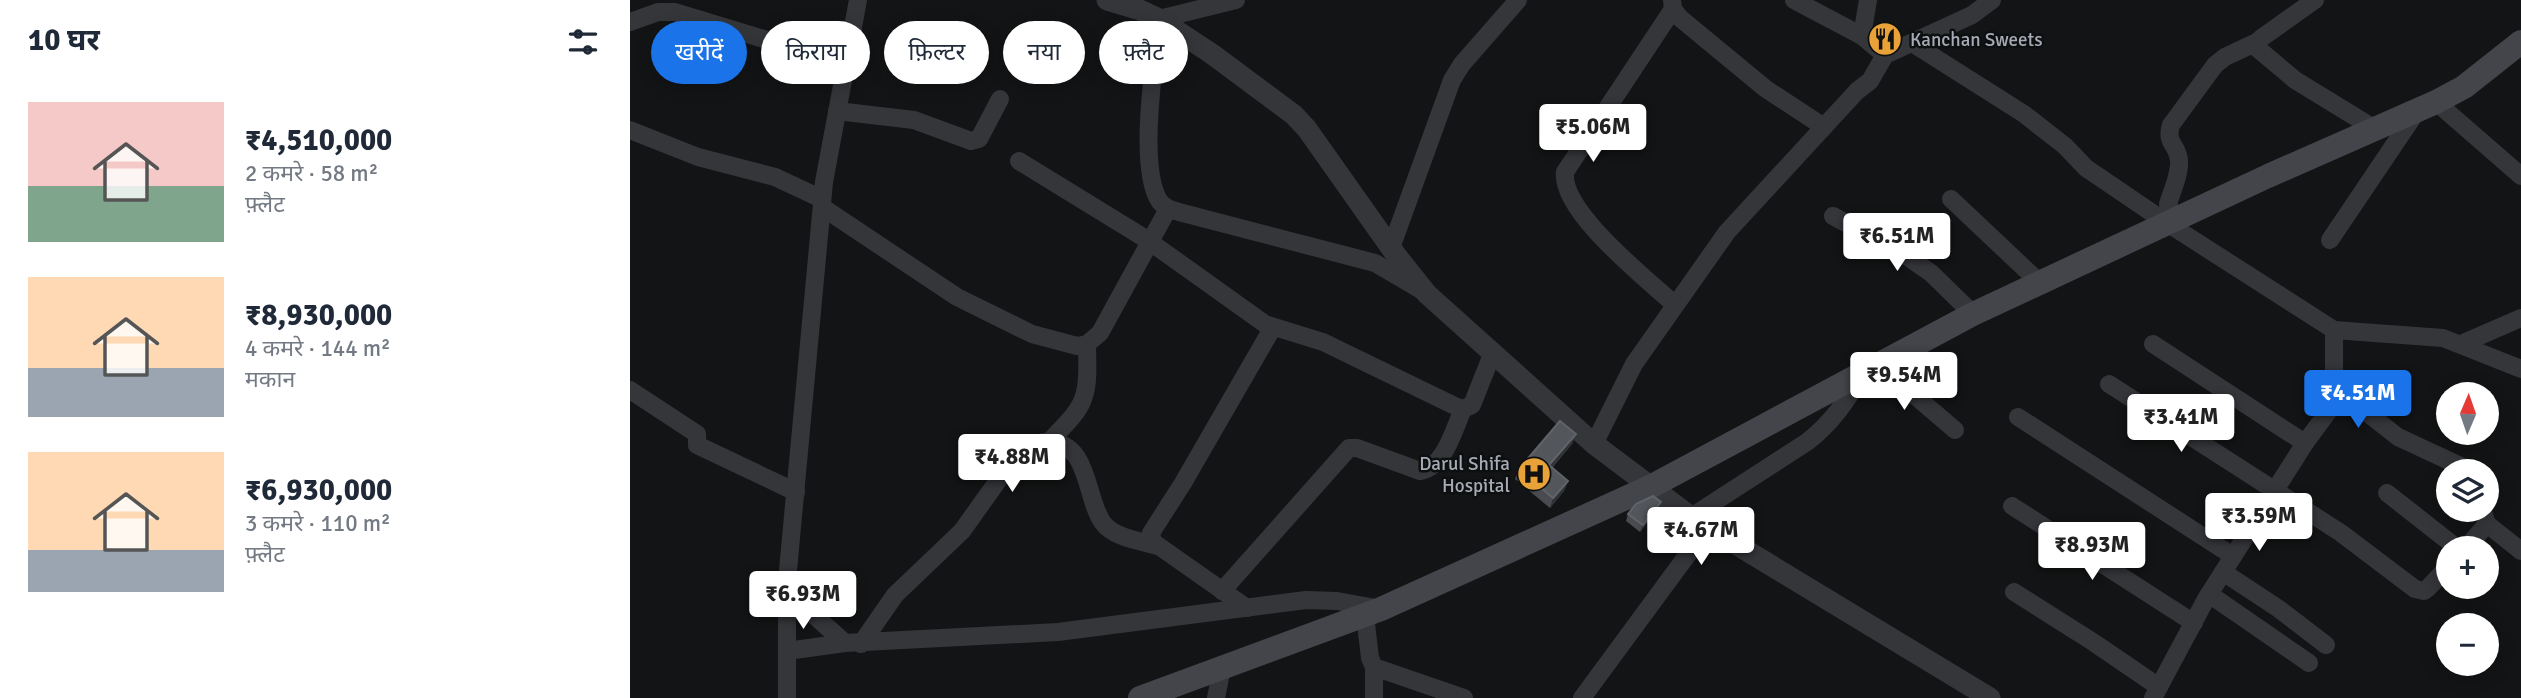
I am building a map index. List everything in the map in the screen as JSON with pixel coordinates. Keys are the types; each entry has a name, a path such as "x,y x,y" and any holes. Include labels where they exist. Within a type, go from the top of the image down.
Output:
{"main road":[{"path":"1140,698 1373,612 1650,487 1973,314 2464,88 2521,42"}],"street":[{"path":"854,21 858,0"},
{"path":"1107,0 1147,10 1294,115 1307,129 1427,295"},
{"path":"1147,10 1236,0"},
{"path":"1391,248 1452,80 1462,64 1518,0"},
{"path":"1794,0 1862,36 1885,55"},
{"path":"1862,36 1868,0"},
{"path":"1594,444 1634,364 1727,232 1857,91 1870,81 1885,55 1972,15 1992,0"},
{"path":"2171,221 2168,204 2179,167 2179,158 2168,134 2171,125 2215,65 2225,57 2258,42 2315,0"},
{"path":"1675,305 1593,228 1568,195 1564,179 1564,172 1672,4 1680,18 1766,89 1824,127"},
{"path":"1147,10 1151,109 1150,171 1155,191 1168,209 1375,263 1427,295 1594,444 1699,522 1990,698"},
{"path":"630,22 658,12 675,12 761,38"},
{"path":"2258,42 2257,48 2260,52 2295,80 2375,129"},
{"path":"1912,43 2024,114 2064,146 2086,168 2171,221 2334,330 2443,338 2521,369"},
{"path":"787,698 787,591 822,203 842,84"},
{"path":"837,111 914,120 971,141 979,139 1000,99"},
{"path":"2330,240 2427,106 2521,176"},
{"path":"630,130 698,157 775,177 822,203 957,297 1032,334 1077,346 1087,344 1100,333 1168,209"},
{"path":"1019,161 1149,242 1273,327 1323,342 1463,408 1472,405 1493,352"},
{"path":"1951,199 2040,283"},
{"path":"1833,216 1920,265 1947,286 1973,314"},
{"path":"2461,344 2521,318"},
{"path":"1247,608 1158,546 1151,537 1152,528 1183,483 1273,327"},
{"path":"2334,330 2334,384 2398,437 2445,459"},
{"path":"1049,442 1083,401 1086,393 1087,344"},
{"path":"2153,344 2305,443"},
{"path":"1582,698 1699,522 1824,429 1871,368 1955,430"},
{"path":"2109,384 2352,541 2416,590 2428,589 2436,580"},
{"path":"630,390 697,434 698,445 796,492"},
{"path":"2014,592 2156,693 2209,594 2305,443 2342,393"},
{"path":"1222,591 1345,451 1357,448 1420,471 1427,470 1438,462 1463,408"},
{"path":"2018,417 2233,556"},
{"path":"853,643 895,596 962,531 1023,450 1032,445 1061,443 1072,450 1082,466 1099,515 1108,529 1158,546"},
{"path":"2387,493 2442,536"},
{"path":"2012,506 2194,623"},
{"path":"2489,522 2521,551"},
{"path":"2223,572 2279,609 2326,645"},
{"path":"787,591 853,643"},
{"path":"2209,594 2309,663"},
{"path":"787,651 853,643 1058,632 1306,600 1337,601 1373,612 1370,658 1374,667 1374,698"},
{"path":"1374,667 1464,698"},
{"path":"1216,698 1222,668"}],"building":[{"path":"1560,421 1576,434 1549,465 1568,481 1553,498 1519,469"},
{"path":"1653,496 1661,502 1643,525 1628,514 1636,504"}],"place":[{"name":"Kanchan Sweets","path":"1885,39"},
{"name":"Darul Shifa Hospital","path":"1534,474"}]}
